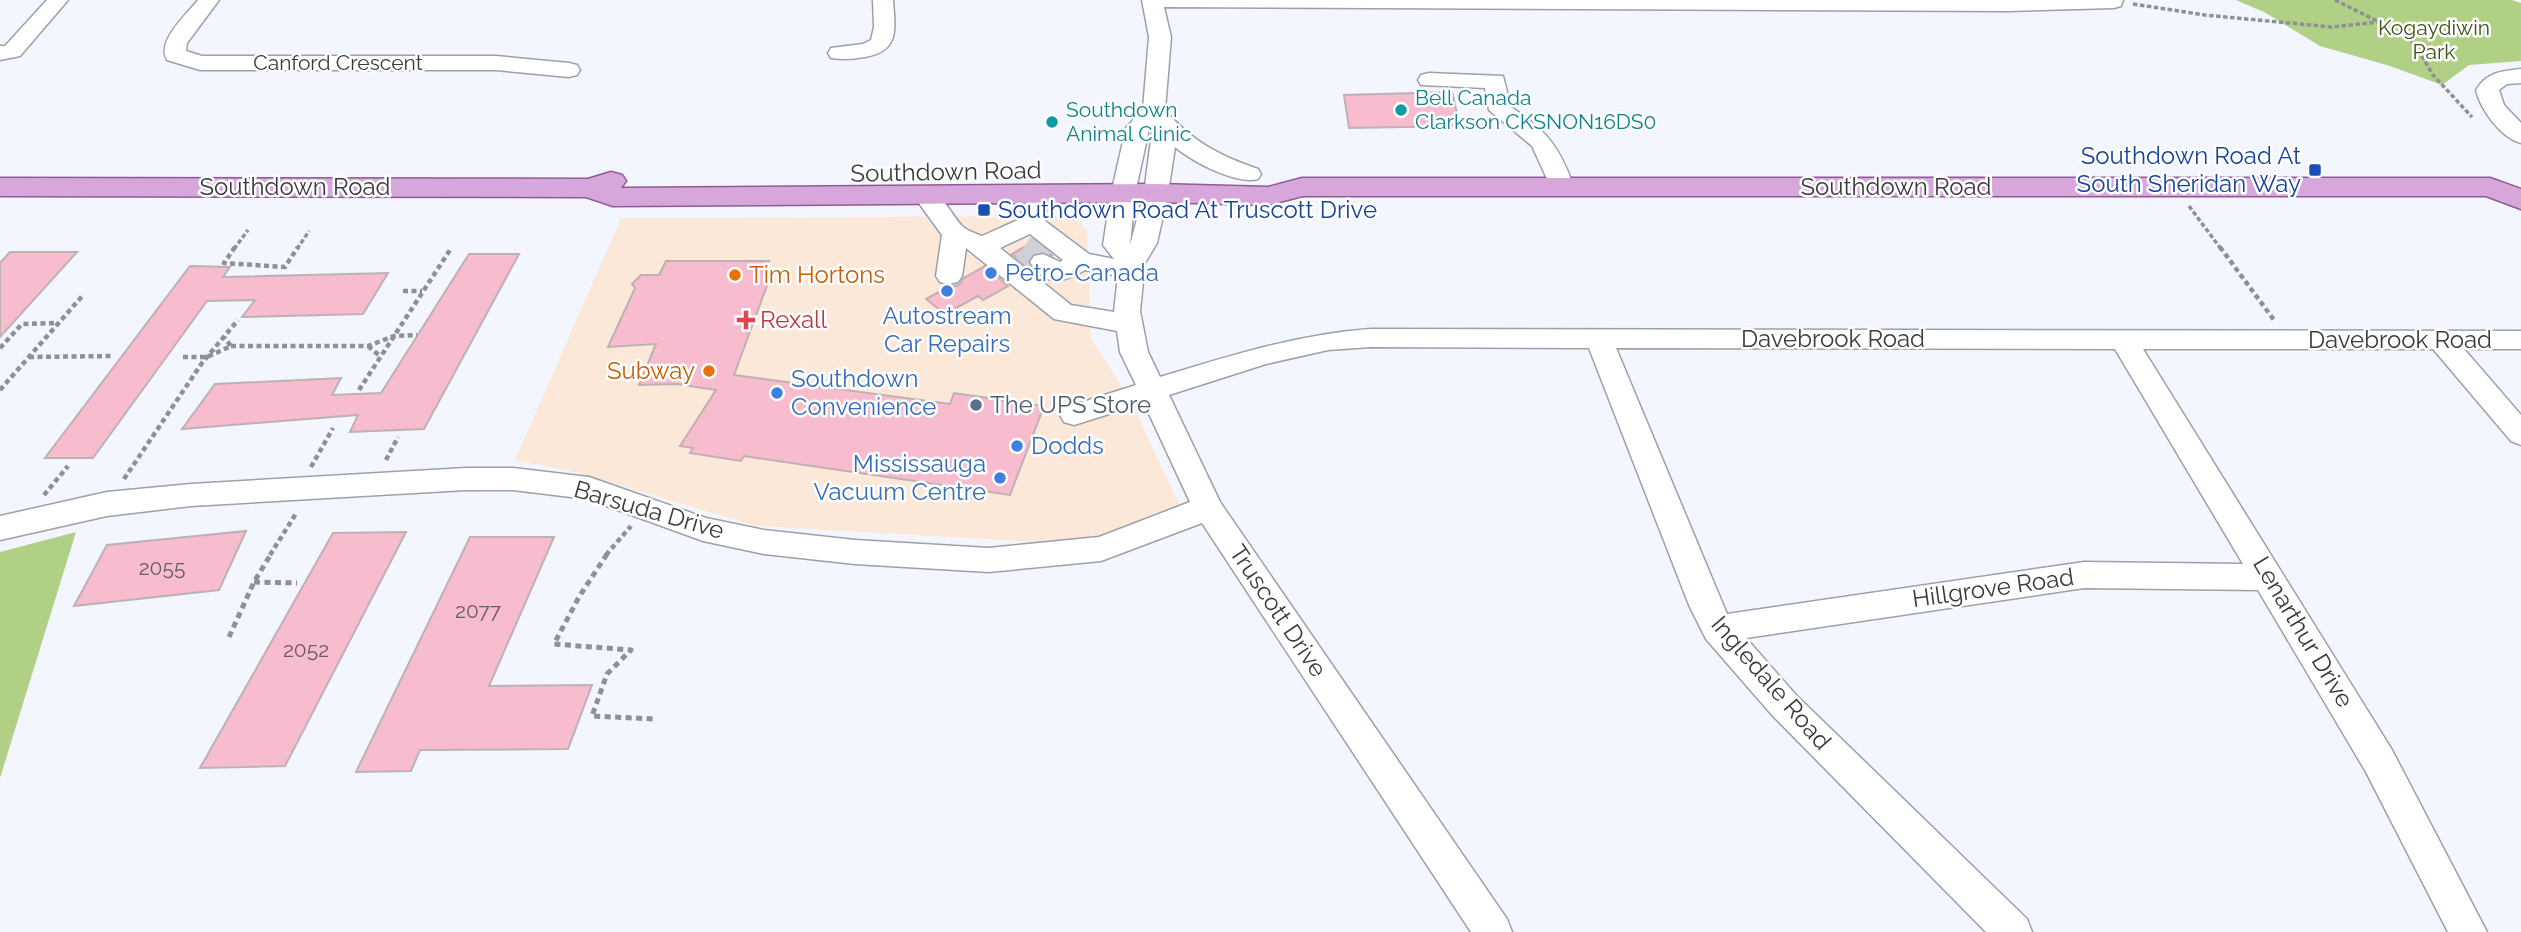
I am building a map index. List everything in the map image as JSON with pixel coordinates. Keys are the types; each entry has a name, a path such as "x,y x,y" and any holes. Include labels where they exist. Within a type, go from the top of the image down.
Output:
{"main road":[{"name":"Southdown Road","path":"0,187 590,188 627,176 1157,182 1276,174 1301,187"},
{"name":"Southdown Road","path":"2490,187 2496,176 2521,176"},
{"name":"Southdown Road","path":"590,188 613,197 1047,195 1126,182"},
{"name":"Southdown Road","path":"1157,182 1268,196 1301,187 2490,187 2521,200"}],"street":[{"path":"0,53 12,51 58,0"},
{"name":"Canford Crescent","path":"209,0 176,43 174,55 200,63 496,63 569,70"},
{"path":"839,54 862,52 875,48 883,41 886,34 883,0"},
{"path":"1152,0 2114,2"},
{"name":"Truscott Drive","path":"1152,0 1160,37 1157,182 1144,243 1132,266 1127,311 1135,352 1208,508 1493,932"},
{"path":"2521,76 2497,80 2489,86 2486,94 2489,102 2521,136"},
{"path":"1430,80 1495,82 1500,110 1541,138 1550,150 1562,187"},
{"path":"1160,118 1187,147 1215,162 1249,174"},
{"name":"Truscott Drive","path":"1132,266 1116,245 1126,182 1138,128 1160,118"},
{"path":"925,195 955,234 982,246 1063,313 1129,324"},
{"path":"1033,288 1041,250 1035,206 1047,195"},
{"path":"948,276 955,234"},
{"path":"982,246 1041,250 1132,266"},
{"name":"Davebrook Road","path":"1074,415 1263,355 1328,341 1371,338 2521,340"},
{"name":"Ingledale Road","path":"1599,339 1705,605 1718,629 1784,705 2013,932"},
{"name":"Lenarthur Drive","path":"2124,340 2379,761 2468,932"},
{"path":"2441,340 2521,434"},
{"name":"Barsuda Drive","path":"0,528 107,504 191,495 466,478 513,479 589,488 703,529 764,542 855,552 989,560 1101,549 1208,508"},
{"name":"Hillgrove Road","path":"1718,629 2084,575 2270,577"}],"path":[{"path":"2335,0 2415,44 2433,75 2477,122"},
{"path":"2114,2 2205,15 2332,27 2379,22"},
{"path":"2174,187 2289,340"},
{"path":"248,230 224,263 285,267 309,230"},
{"path":"359,390 450,250"},
{"path":"403,291 423,291"},
{"path":"0,390 84,294"},
{"path":"107,504 207,357 238,320"},
{"path":"0,348 22,324 58,323"},
{"path":"183,357 207,357 231,346 368,346 394,336 417,335"},
{"path":"224,337 231,346"},
{"path":"368,346 381,356"},
{"path":"28,358 113,356"},
{"path":"229,637 254,582 305,490 333,428"},
{"path":"649,508 609,548 584,586 554,644 631,650 607,674 593,716 655,719"},
{"path":"254,582 297,583"}],"shaded area":[{"path":"1072,216 1087,229 1091,339 1130,399 1180,506 1098,539 1052,543 756,526 575,472 515,460 621,218"}],"green space":[{"name":"Kogaydiwin Park","path":"2236,0 2512,0 2521,3 2521,61 2469,65 2442,85 2390,66 2320,46 2264,12"},
{"path":"76,532 0,778 0,552"}],"building":[{"name":"Bell Canada Clarkson CKSNON16DS0","path":"1452,92 1460,126 1349,128 1344,95"},
{"path":"1035,241 1053,256 1044,252 1033,253 1027,262 1030,269 1012,254"},
{"path":"10,252 77,252 0,337 0,263"},
{"path":"469,254 519,254 424,429 350,432 358,415 182,429 215,384 341,378 332,395 381,393"},
{"path":"666,261 769,261 763,272 772,272 734,375 950,404 954,393 1044,406 1010,495 744,456 741,461 690,453 693,448 680,446 716,390 677,384 639,385 656,344 608,347 635,288 632,284 641,275 659,275"},
{"path":"190,266 230,267 223,277 388,273 363,314 242,317 255,300 207,301 93,458 45,458"},
{"path":"985,266 1008,286 983,300 978,296 945,314 926,299 948,287 959,285 964,278"},
{"path":"246,531 219,590 74,606 107,545"},
{"path":"406,532 285,766 200,768 333,533"},
{"path":"470,537 554,537 489,686 592,685 568,749 420,750 411,771 356,772"}],"tunnel":[{"path":"1025,247 1043,262"}],"place":[{"name":"Bell Canada Clarkson CKSNON16DS0","path":"1401,110"},
{"name":"Southdown Animal Clinic","path":"1052,122"},
{"name":"Southdown Road At South Sheridan Way","path":"2315,170"},
{"name":"Southdown Road At Truscott Drive","path":"984,210"},
{"name":"Petro-Canada","path":"991,273"},
{"name":"Tim Hortons","path":"735,275"},
{"name":"Autostream Car Repairs","path":"947,291"},
{"name":"Rexall","path":"746,320"},
{"name":"Subway","path":"709,371"},
{"name":"Southdown Convenience","path":"777,393"},
{"name":"The UPS Store","path":"976,405"},
{"name":"Dodds","path":"1017,446"},
{"name":"Mississauga Vacuum Centre","path":"1000,478"}]}
